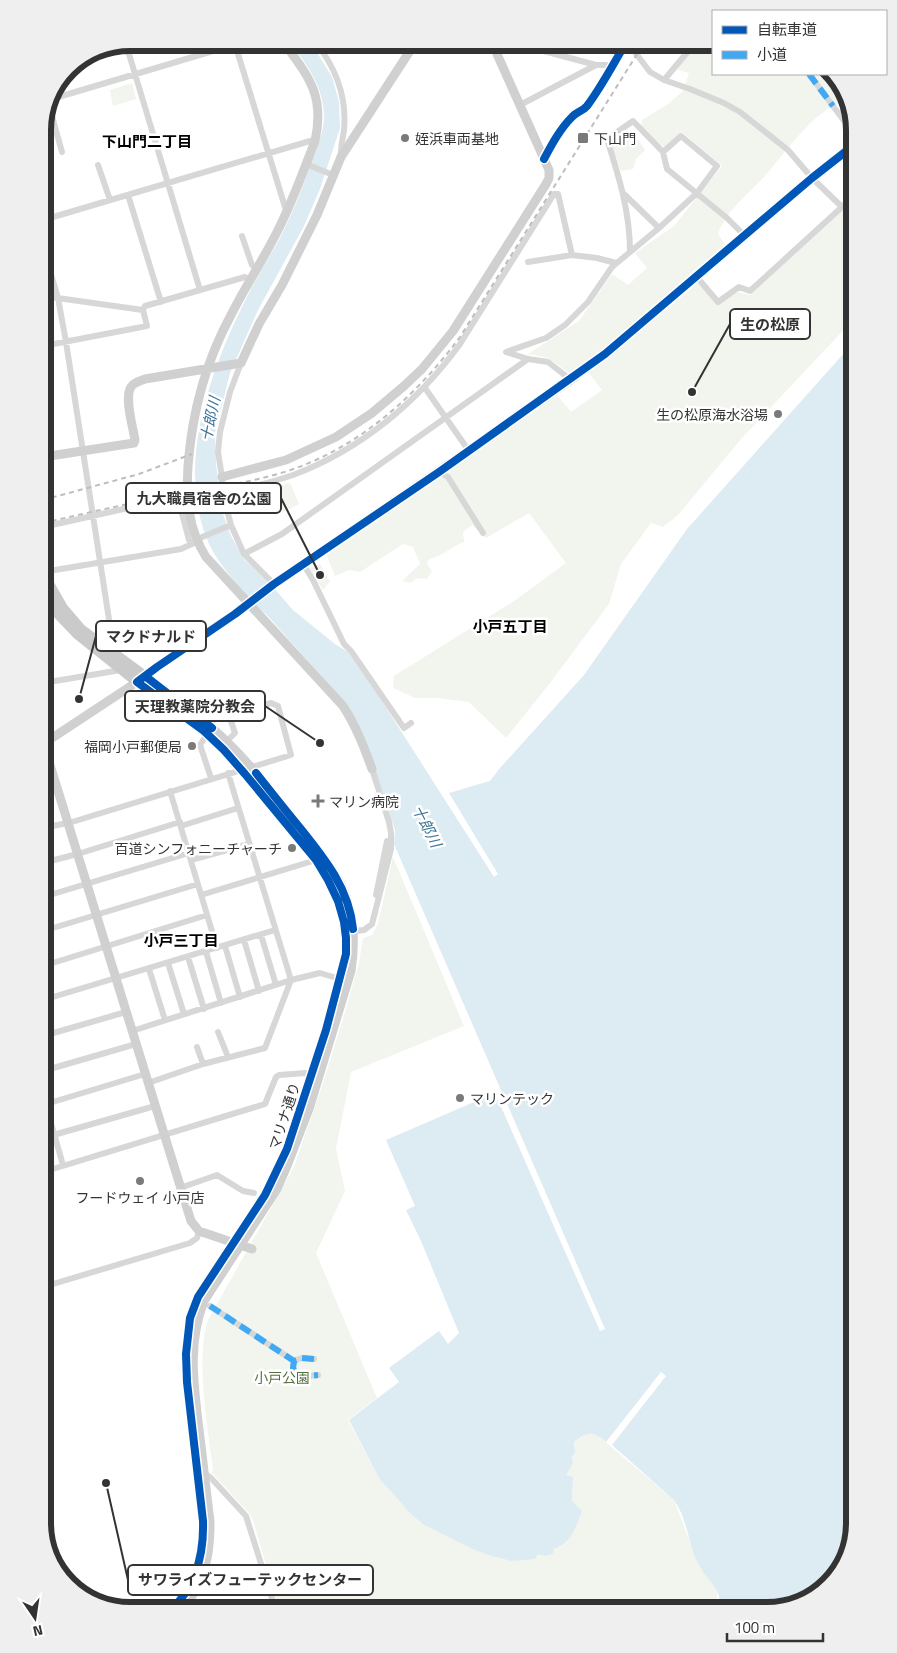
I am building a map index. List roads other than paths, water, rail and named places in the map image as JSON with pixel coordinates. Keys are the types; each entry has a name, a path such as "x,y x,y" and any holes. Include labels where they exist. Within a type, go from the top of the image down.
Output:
{"main road":[{"path":"51,586 63,608 81,629 111,650 141,679"},
{"path":"51,604 77,634 122,669 141,679"}],"street":[{"path":"128,51 200,290"},
{"path":"59,97 211,51"},
{"path":"239,51 268,153 285,207 288,209"},
{"path":"290,51 302,68 315,93 319,114 315,141 288,209 227,321 197,403 192,425 188,479 189,514 197,541 206,557 247,604 304,662 343,706 356,728 372,769 389,822 391,848 372,924 369,928 354,931"},
{"path":"323,51 329,59 342,94 344,131 340,147 341,157"},
{"path":"274,584 244,554 229,526 222,495 222,477 218,452 220,432 230,392 240,364 259,324 282,285 317,215 331,174 410,51"},
{"path":"222,477 286,460 336,437 372,414 416,375 453,330 549,178 549,170 496,51"},
{"path":"544,51 596,65 612,65"},
{"path":"544,159 560,130 573,115 586,108 608,76 612,65 622,51"},
{"path":"633,51 650,72 664,80 724,103 740,112 788,150 812,178 842,207"},
{"path":"664,80 688,51"},
{"path":"520,105 596,65"},
{"path":"810,75 845,122"},
{"path":"53,118 62,152"},
{"path":"630,252 630,236 624,194 607,139 633,121 663,152 666,170 727,218 745,236"},
{"path":"570,380 548,362 528,359 506,352 546,338 565,325 588,302 612,267 660,228 697,193 717,166 681,136 663,152"},
{"path":"51,218 268,153 315,141"},
{"path":"51,740 235,614 274,584 570,380 605,354 846,150"},
{"path":"98,165 110,200"},
{"path":"307,165 331,174"},
{"path":"222,495 292,475 347,449 372,433 425,388 443,368 460,344 554,194 558,194 572,255"},
{"path":"624,194 660,228"},
{"path":"128,195 161,302"},
{"path":"696,276 718,302 739,288 750,291 846,203"},
{"path":"242,236 252,265 256,268"},
{"path":"528,262 572,255 597,258 616,263"},
{"path":"51,274 58,298 84,451 113,645 111,650"},
{"path":"143,310 145,306 245,277 250,280"},
{"path":"51,297 143,310"},
{"path":"51,345 147,326 143,310"},
{"path":"244,554 282,534 528,359"},
{"path":"51,456 134,443 128,400 130,388 135,382 240,364"},
{"path":"425,388 469,451"},
{"path":"439,472 448,478 483,533"},
{"path":"51,525 146,504 171,501 180,506 189,540 197,541"},
{"path":"51,571 181,549 229,526"},
{"path":"303,564 313,580 344,644 351,651 404,728 411,724"},
{"path":"51,681 122,669"},
{"name":"マリナ通り","path":"141,679 206,722 227,741 316,860 338,901 344,922 346,954 326,1030 310,1074 292,1135 274,1178 204,1301 197,1320 193,1355 194,1381 210,1521 210,1543 205,1569 189,1602"},
{"name":"マリナ通り","path":"141,679 246,768 320,853 338,879 350,910 354,931 354,952 350,971 309,1109 293,1154 276,1189 198,1297 190,1318 186,1354 187,1382 204,1542 199,1567 180,1602"},
{"path":"51,826 291,755 278,706 271,703 206,722"},
{"path":"227,741 235,733 229,715"},
{"path":"207,734 200,745 211,778"},
{"path":"51,768 191,1221 199,1232 252,1249"},
{"path":"51,1103 264,1048 291,980 228,773"},
{"path":"170,791 217,948"},
{"path":"51,861 238,808"},
{"path":"51,895 190,856 249,844"},
{"path":"201,895 316,860"},
{"path":"51,929 198,884"},
{"path":"51,964 207,915"},
{"path":"51,998 275,930"},
{"path":"261,935 276,985"},
{"path":"244,940 258,991"},
{"path":"225,946 240,997"},
{"path":"206,952 222,1003"},
{"path":"188,957 204,1009"},
{"path":"168,963 184,1014"},
{"path":"149,969 166,1020"},
{"path":"132,1031 320,972 340,979"},
{"path":"51,1033 126,1012"},
{"path":"218,1032 228,1057"},
{"path":"51,1068 136,1044"},
{"path":"197,1047 204,1064"},
{"path":"51,1169 265,1104 276,1077 279,1075 310,1074"},
{"path":"51,1135 155,1106"},
{"path":"51,1125 63,1165"},
{"path":"180,1188 217,1175 243,1191 254,1193"},
{"path":"51,1284 190,1244 197,1238 199,1232"},
{"path":"210,1306 294,1361"},
{"path":"294,1361 302,1358 314,1359"},
{"path":"294,1361 294,1368 298,1377 318,1375"},
{"path":"204,1473 212,1478 246,1516 272,1602"}],"water":[{"name":"十郎川","path":"297,51 316,51 332,77 339,102 340,128 320,189 304,226 258,310 230,373 215,433 216,464 223,514 231,536 244,559 267,580 293,610 335,644 348,652 378,695 494,877 498,874 449,793 490,781 584,675 687,529 846,351 846,1522 842,1548 838,1557 826,1575 815,1585 797,1596 766,1602 720,1602 718,1592 697,1561 683,1517 674,1500 612,1445 666,1376 661,1372 606,1442 594,1434 587,1434 574,1442 575,1453 572,1458 573,1463 566,1475 573,1477 572,1501 582,1511 569,1539 553,1549 554,1552 552,1554 546,1556 538,1554 535,1559 511,1561 489,1555 472,1549 424,1525 410,1513 379,1478 349,1420 399,1382 389,1368 439,1331 448,1344 459,1333 421,1241 406,1210 415,1206 386,1140 495,1093 600,1331 605,1329 394,844 395,830 363,735 349,707 224,568 209,544 199,513 195,480 197,446 203,412 212,379 238,316 293,211 322,133 323,103 317,84"}],"railway":[{"path":"51,521 274,475 302,466 329,453 355,439 379,422 422,382 460,337 639,51"},
{"path":"51,498 139,474 192,454"}],"place":[{"name":"姪浜車両基地","path":"405,138"},
{"name":"下山門","path":"583,138"},
{"name":"生の松原","path":"692,392"},
{"name":"生の松原海水浴場","path":"778,414"},
{"name":"九大職員宿舎の公園","path":"320,575"},
{"name":"マクドナルド","path":"79,699"},
{"name":"天理教薬院分教会","path":"320,743"},
{"name":"福岡小戸郵便局","path":"192,746"},
{"name":"マリン病院","path":"318,801"},
{"name":"百道シンフォニーチャーチ","path":"292,848"},
{"name":"マリンテック","path":"460,1098"},
{"name":"フードウェイ 小戸店","path":"140,1181"},
{"name":"サワライズフューテックセンター","path":"106,1483"}],"district":[{"name":"下山門二丁目","path":"147,141"},
{"name":"小戸五丁目","path":"510,626"},
{"name":"小戸三丁目","path":"181,940"}],"park label":[{"name":"小戸公園","path":"282,1377"}]}
